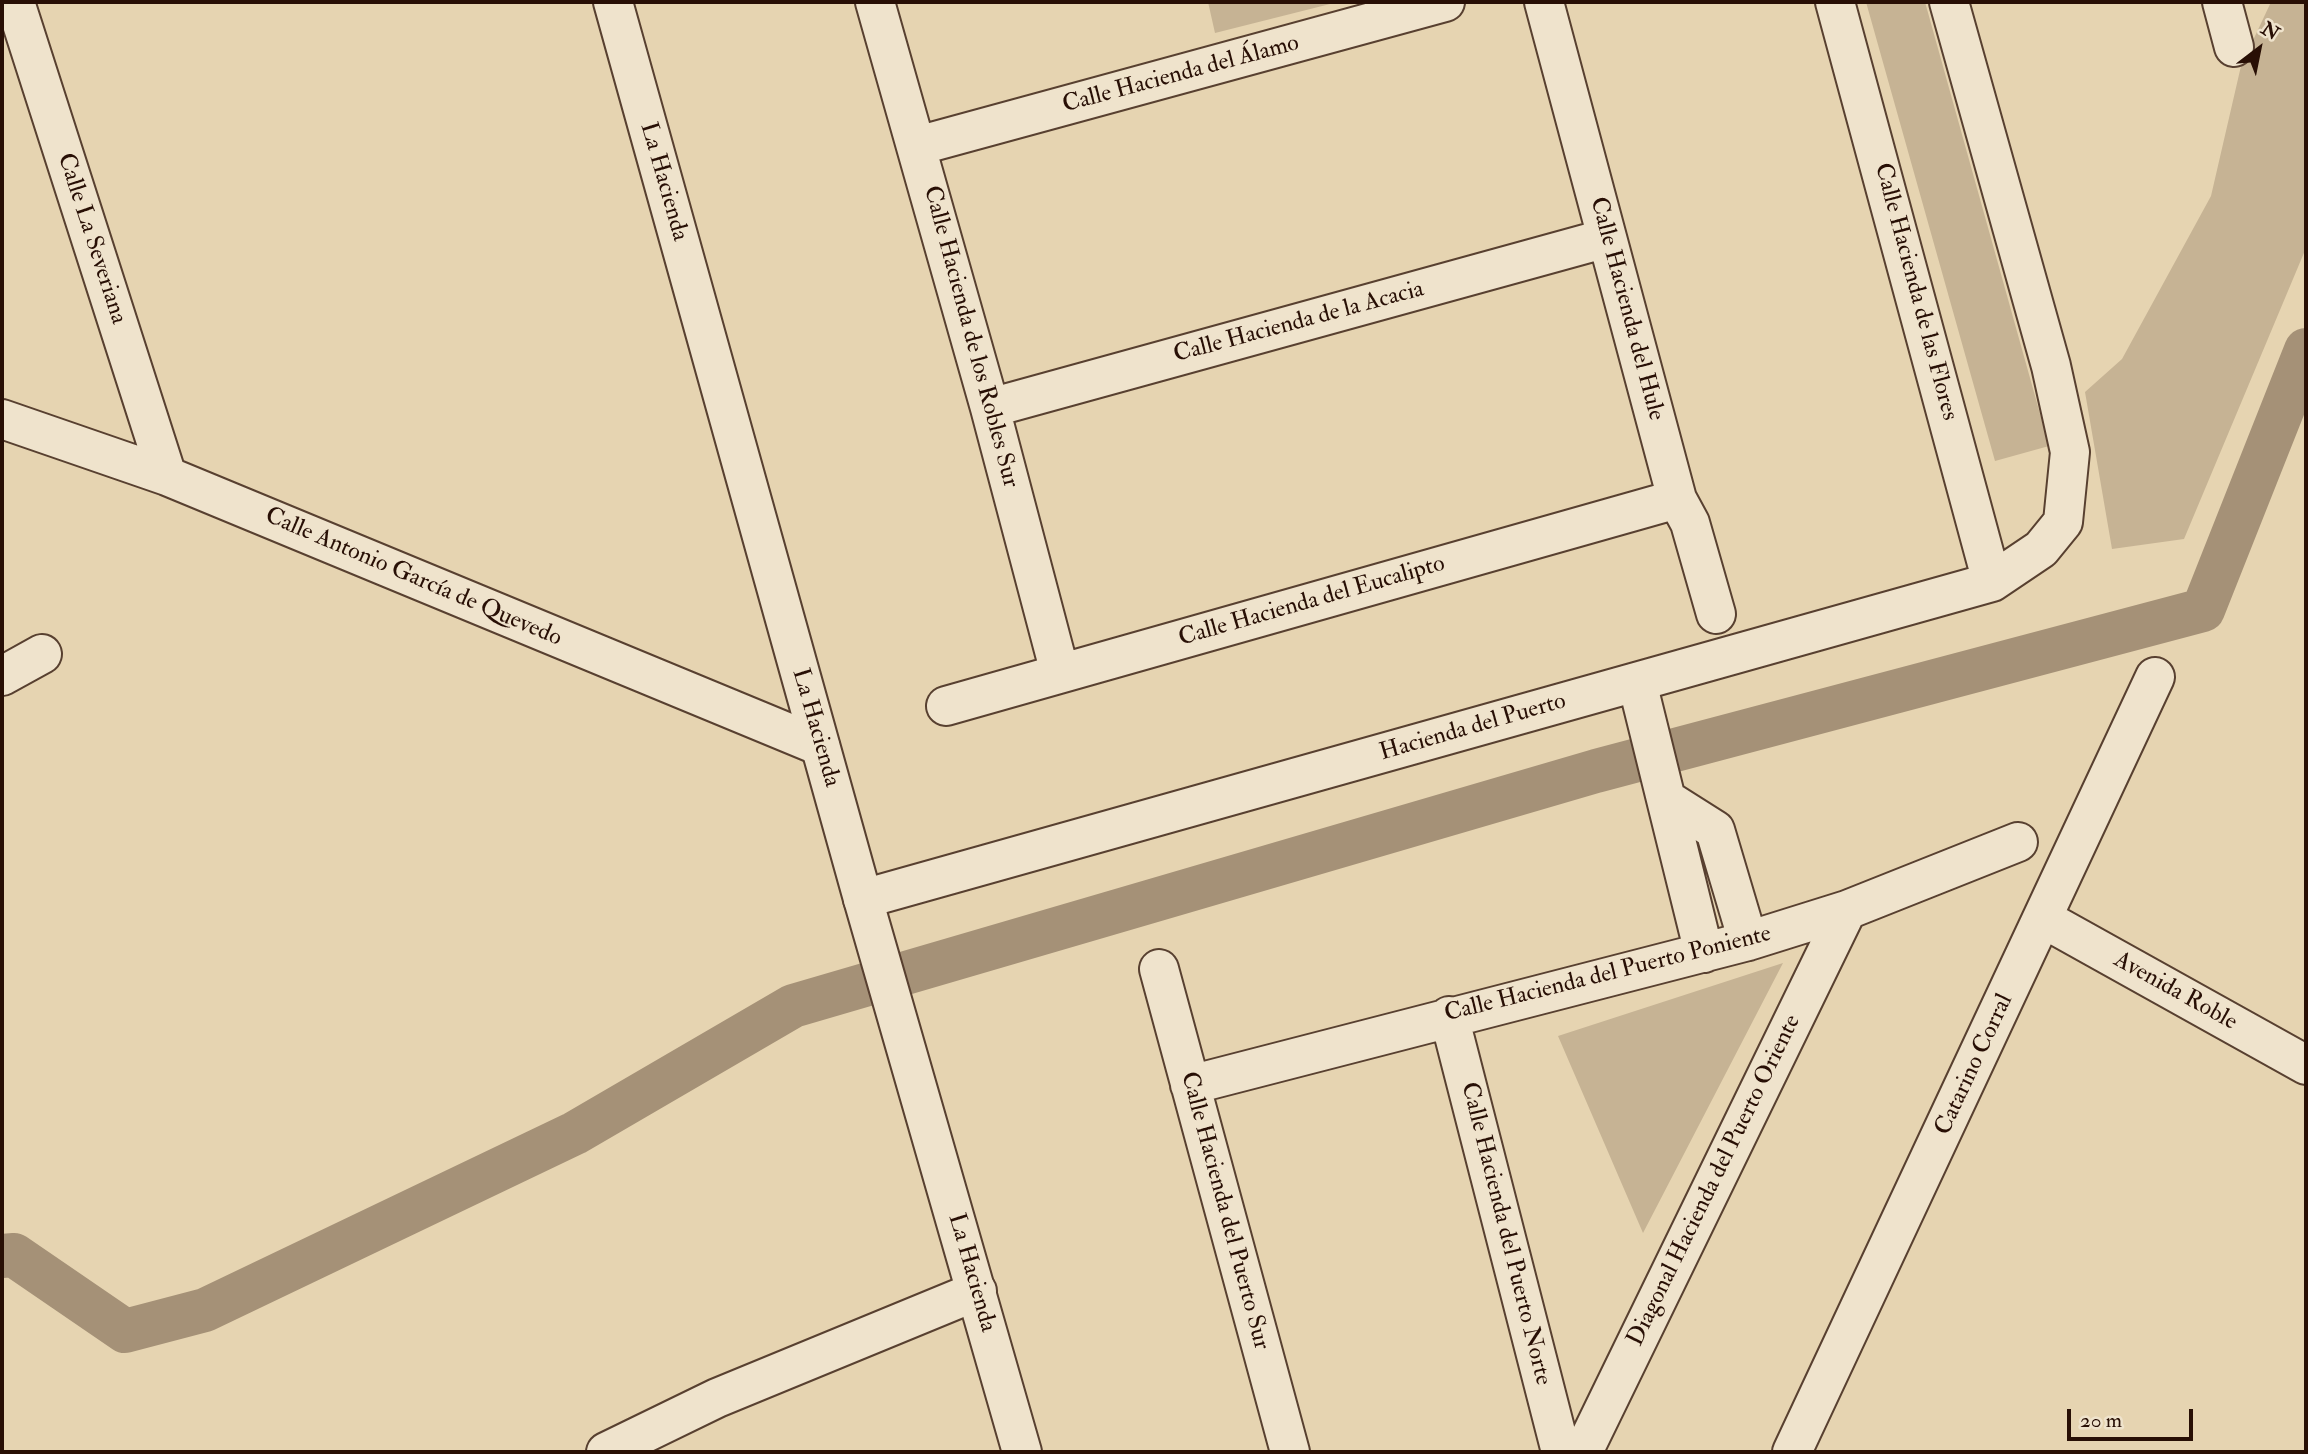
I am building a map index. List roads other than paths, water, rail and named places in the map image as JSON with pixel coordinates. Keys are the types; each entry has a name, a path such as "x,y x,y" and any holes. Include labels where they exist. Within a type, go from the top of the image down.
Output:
{"street":[{"name":"Calle La Severiana","path":"15,2 167,476"},
{"name":"La Hacienda","path":"613,2 820,746 1022,1452"},
{"name":"Calle Hacienda de los Robles Sur","path":"875,2 990,408 1060,673"},
{"name":"Calle Hacienda del Álamo","path":"917,146 1445,2"},
{"name":"Calle Hacienda del Hule","path":"1544,2 1677,499 1690,523 1716,614"},
{"name":"Calle Hacienda de las Flores","path":"1835,2 1992,582"},
{"name":"Hacienda del Puerto","path":"864,901 1992,582 2041,549 2063,522 2070,452 2051,366 1949,2"},
{"path":"2222,2 2234,47"},
{"name":"Calle Hacienda de la Acacia","path":"990,408 1607,238"},
{"name":"Calle Antonio García de Quevedo","path":"2,419 167,476 820,746"},
{"name":"Calle Hacienda del Eucalipto","path":"946,705 1677,499"},
{"path":"2,676 42,654"},
{"name":"Catarino Corral","path":"1792,1452 2044,919 2155,677"},
{"path":"1637,682 1704,953"},
{"path":"1665,799 1715,830 1748,941"},
{"name":"Calle Hacienda del Puerto Poniente","path":"1190,1085 1748,941 1847,910 2018,842"},
{"name":"Diagonal Hacienda del Puerto Oriente","path":"1583,1452 1847,910"},
{"name":"Avenida Roble","path":"2044,919 2306,1065"},
{"name":"Calle Hacienda del Puerto Sur","path":"1159,969 1290,1452"},
{"name":"Calle Hacienda del Puerto Norte","path":"1449,1016 1561,1452"},
{"path":"606,1452 717,1398 977,1291"}],"waterway":[{"path":"2,1256 14,1255 125,1331 205,1310 575,1133 793,1006 1596,771 2203,610 2306,350"}]}
